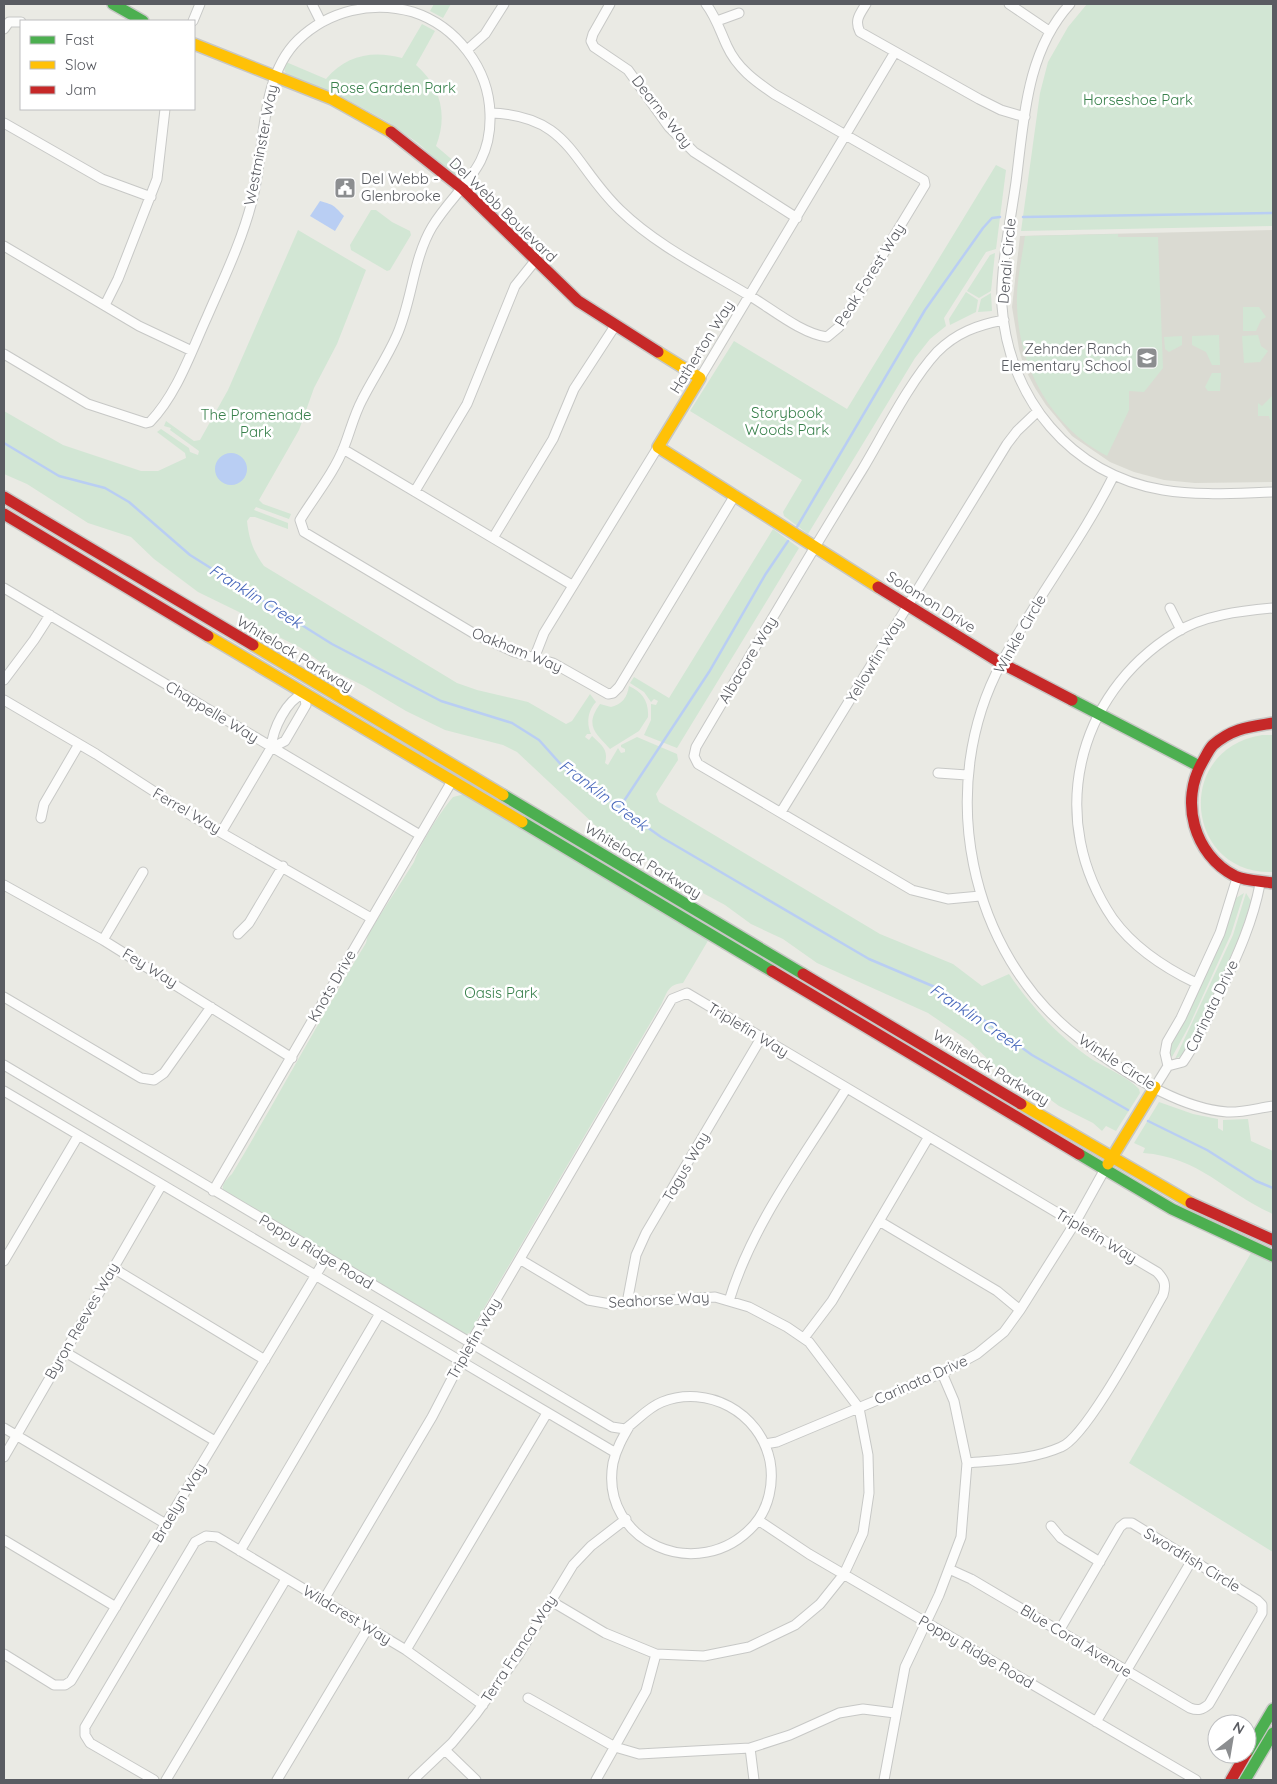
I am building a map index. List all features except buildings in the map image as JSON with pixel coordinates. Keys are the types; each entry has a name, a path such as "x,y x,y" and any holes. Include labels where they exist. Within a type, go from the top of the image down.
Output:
{"main road":[{"path":"114,4 141,20"},
{"name":"Del Webb Boulevard","path":"195,44 349,107 378,123 408,144 463,189 578,301 614,326 700,378"},
{"name":"Hatherton Way","path":"658,447 700,378"},
{"name":"Solomon Drive","path":"658,447 736,495 814,548 1001,662 1199,766"},
{"name":"Whitelock Parkway","path":"4,497 1112,1158 1199,1207 1273,1240"},
{"name":"Whitelock Parkway","path":"4,514 1172,1209 1273,1256"},
{"path":"304,693 312,681"},
{"path":"1273,723 1254,724 1237,730 1216,744 1199,766 1189,797 1194,830 1201,846 1214,861 1237,878 1260,884 1273,883"},
{"path":"1105,1169 1155,1087"},
{"path":"1257,1737 1273,1709"},
{"path":"1245,1780 1273,1733"},
{"path":"1231,1780 1241,1764"}],"street":[{"path":"193,20 200,4"},
{"path":"312,4 321,22"},
{"path":"467,50 485,34 504,4"},
{"name":"Dearne Way","path":"610,4 592,34 591,40 594,47 628,70 669,127 694,152 797,218"},
{"name":"Peak Forest Way","path":"490,114 514,114 534,120 550,128 564,140 601,189 621,211 661,242 820,336 827,337 833,333 926,185 920,176 774,94 751,78 736,62 717,21 706,4"},
{"path":"866,4 857,19 856,25 860,32 986,102 1013,114 1025,117"},
{"path":"1009,4 1049,30"},
{"name":"Denali Circle","path":"1070,4 1049,30 1031,76 1002,290 1007,343 1014,368 1029,399 1048,425 1076,452 1114,475 1141,485 1193,493 1273,492"},
{"name":"Westminster Way","path":"4,354 88,404 146,423 155,417 192,351 228,268 252,202 264,126 275,76 282,60 297,41 321,22 344,12 361,8 391,5 426,17 442,26 467,50 482,77 490,114 484,152 476,170 432,228 421,256 410,298 397,334 361,401 343,449 300,520 301,526"},
{"path":"717,21 739,13"},
{"path":"4,29 9,22 20,22"},
{"name":"Hatherton Way","path":"700,378 751,296 895,52"},
{"path":"104,305 118,279 151,197 160,164 165,110"},
{"path":"4,123 102,179 151,197"},
{"path":"4,246 139,326 192,351"},
{"path":"415,491 467,404 515,286 535,261"},
{"name":"Albacore Way","path":"980,896 948,899 912,890 698,764 694,756 696,747 916,381 936,353 956,335 980,324 1004,320"},
{"path":"494,538 553,438 574,389 614,326"},
{"name":"Yellowfin Way","path":"782,812 1007,444 1017,431 1038,412"},
{"name":"Hatherton Way","path":"535,656 544,632 658,447"},
{"path":"343,449 572,585"},
{"name":"Winkle Circle","path":"1114,475 1001,662 980,714 967,775 968,829 980,896 992,926 1012,965 1054,1016 1100,1054 1184,1103 1229,1112 1273,1106"},
{"name":"Oakham Way","path":"301,526 310,536 473,634 514,652 535,656 571,672 601,692 613,693 736,495"},
{"name":"Chappelle Way","path":"4,588 420,835"},
{"path":"1170,608 1181,630"},
{"path":"1196,983 1171,971 1146,954 1114,920 1095,888 1080,847 1076,814 1079,770 1098,714 1112,691 1140,659 1181,630 1213,618 1239,612 1273,608"},
{"path":"4,680 50,615"},
{"path":"222,831 271,748 272,734 294,698 304,693 306,705 285,741 271,748"},
{"name":"Ferrel Way","path":"4,700 79,744 162,798 371,918"},
{"path":"41,818 44,804 79,744"},
{"path":"938,773 967,775"},
{"name":"Knots Drive","path":"214,1191 452,781"},
{"path":"238,934 249,923 283,866"},
{"path":"103,940 143,872"},
{"name":"Carinata Drive","path":"1237,878 1220,933 1181,1018 1167,1042 1165,1053 1168,1066 1183,1062 1197,1041 1242,944 1252,917 1260,884"},
{"name":"Fey Way","path":"4,885 103,940 292,1058"},
{"name":"Triplefin Way","path":"323,1600 432,1417 470,1344 521,1260 672,999 687,994 1157,1272 1164,1280 1165,1288 1162,1296 1083,1428 1063,1447 1025,1458 967,1463"},
{"path":"4,997 141,1078 154,1080 164,1073 211,1007"},
{"name":"Tagus Way","path":"627,1302 636,1255 646,1233 761,1038"},
{"name":"Poppy Ridge Road","path":"4,1065 612,1427 625,1429 630,1425"},
{"path":"1155,1087 1168,1066"},
{"path":"729,1301 739,1269 761,1226 846,1089"},
{"name":"Poppy Ridge Road","path":"4,1091 314,1277 616,1453"},
{"path":"4,1261 78,1136"},
{"path":"804,1338 832,1301 928,1138"},
{"name":"Carinata Drive","path":"765,1444 777,1442 942,1373 977,1354 1004,1332 1020,1310 1075,1223 1105,1169"},
{"name":"Byron Reeves Way","path":"4,1457 161,1186"},
{"path":"879,1221 997,1291 1020,1310"},
{"name":"Braelyn Way","path":"4,1654 54,1684 65,1685 73,1678 326,1258"},
{"name":"Seahorse Way","path":"521,1260 588,1300 610,1304 715,1297 750,1306 804,1338 838,1377 859,1408 868,1454 869,1493 863,1533 844,1574 820,1604 795,1625 749,1647 704,1656 656,1654 605,1633 551,1601"},
{"path":"113,1268 264,1360"},
{"path":"240,1551 379,1315"},
{"path":"65,1352 215,1441"},
{"path":"884,1780 895,1712 905,1667 927,1623 961,1537 967,1463 954,1401 942,1373"},
{"path":"678,1397 702,1397 718,1401 740,1412 752,1423 765,1444 771,1465 771,1486 765,1508 758,1520 744,1536 726,1548 706,1554 684,1555 663,1550 644,1539 626,1519 618,1506 613,1485 613,1464 619,1443 630,1425 648,1409 663,1402 678,1397"},
{"path":"406,1650 547,1413"},
{"path":"4,1428 166,1524"},
{"name":"Terra Franca Way","path":"413,1780 445,1750 483,1705 522,1649 566,1575 582,1556 626,1519"},
{"name":"Poppy Ridge Road","path":"758,1520 844,1574 1196,1780"},
{"name":"Swordfish Circle","path":"1059,1631 1120,1528 1125,1523 1132,1524 1257,1600 1262,1606 1262,1613 1209,1704 1203,1709"},
{"path":"1051,1526 1061,1538 1100,1562"},
{"name":"Wildcrest Way","path":"154,1780 90,1743 85,1735 87,1724 195,1542 206,1536 217,1537 406,1650 483,1705"},
{"path":"4,1540 116,1607"},
{"path":"1096,1722 1192,1560"},
{"name":"Blue Coral Avenue","path":"949,1569 971,1578 1190,1708 1196,1710 1203,1709"},
{"path":"166,1780 286,1578"},
{"path":"277,1780 368,1628"},
{"path":"596,1780 646,1692 656,1654"},
{"path":"528,1698 616,1747 639,1754 750,1748 790,1734 839,1713 863,1709 895,1712"},
{"path":"750,1748 754,1780"},
{"path":"445,1750 476,1780"}],"shaded area":[{"name":"Zehnder Ranch Elementary School","path":"1273,230 1273,482 1195,483 1164,480 1134,472 1110,462 1072,436 1046,405 1035,388 1024,367 1019,349 1012,307 1020,236"}],"green space":[{"path":"434,4 451,4 443,18 430,11"},
{"name":"Horseshoe Park","path":"1087,4 1273,4 1273,226 1021,231 1040,93 1048,62 1068,27"},
{"name":"Rose Garden Park","path":"422,24 435,31 416,65 431,83 440,102 442,113 440,135 436,146 470,175 465,180 459,180 418,143 388,122 346,99 287,76 284,69 286,62 326,79 342,64 361,56 381,55 402,58"},
{"name":"Storybook Woods Park","path":"996,165 1006,170 996,249 986,252 944,318 946,326 930,339 915,358 808,534 784,516 783,512 802,480 690,411 734,341 847,409"},
{"path":"371,210 376,210 392,222 410,231 411,235 390,270 387,271 351,250 350,245"},
{"name":"The Promenade Park","path":"298,230 366,270 337,344 314,388 299,430 259,500 263,504 291,514 289,519 256,507 254,510 288,523 288,529 255,517 250,517 247,521 252,545 264,566 457,683 477,690 528,702 566,724 572,721 590,694 596,702 591,709 589,717 591,734 587,734 585,737 589,740 592,736 603,748 606,754 605,763 608,765 618,748 621,753 625,752 621,745 637,737 677,754 678,760 656,794 659,802 880,934 953,964 982,986 1009,974 1037,1010 1069,1042 1093,1060 1124,1077 1139,1089 1140,1093 1116,1131 1106,1126 1102,1131 1093,1123 1059,1106 1040,1092 999,1070 969,1041 928,1013 817,963 783,939 751,924 725,905 677,879 627,847 624,842 615,841 596,826 517,752 503,745 445,730 406,711 364,686 330,669 301,648 261,628 239,612 198,592 154,559 131,537 88,523 27,484 4,474 4,411 63,445 141,471 158,471 186,458 185,453 157,432 161,429 189,448 190,452 198,455 199,451 170,430 171,428 164,426 166,421 194,441 200,440 228,390"},
{"path":"1118,234 1118,237 1158,237 1163,368 1144,392 1129,391 1129,410 1107,456 1087,444 1070,429 1042,393 1031,372 1024,350 1019,328 1017,296 1025,236"},
{"path":"995,253 991,291 979,298 967,291 990,255"},
{"path":"966,292 978,300 976,312 950,325 949,319"},
{"path":"991,293 992,311 978,312 981,299"},
{"path":"1243,307 1259,307 1266,317 1261,320 1256,331 1243,331"},
{"path":"1219,335 1220,365 1212,365 1206,352 1192,345 1192,336"},
{"path":"1258,335 1261,346 1268,351 1260,362 1244,363 1242,336"},
{"path":"1182,336 1182,345 1169,352 1165,349 1164,337"},
{"path":"1212,373 1221,373 1220,391 1208,391 1205,387"},
{"path":"1273,395 1273,420 1270,420 1269,416 1258,416 1258,403 1262,406"},
{"path":"773,529 799,548 677,748 644,735 651,720 651,704 656,705 658,701 654,699 651,702 644,692 630,683 634,677 669,698"},
{"path":"629,686 638,691 644,698 648,717 639,731 610,749 596,734 592,724 593,718 600,704 611,707 621,702 627,694"},
{"path":"1262,735 1273,735 1273,872 1244,868 1222,854 1207,834 1201,810 1203,785 1214,763 1233,745"},
{"name":"Oasis Park","path":"465,794 709,939 683,983 675,985 667,992 477,1320 473,1331 465,1335 223,1192 223,1187 366,943 368,934 414,862 431,828 453,797"},
{"path":"1244,893 1231,934 1189,1026 1172,1057 1169,1054 1170,1048 1225,933 1236,898"},
{"path":"1246,893 1251,901 1240,936 1193,1038 1183,1055 1175,1059 1233,935"},
{"path":"1159,1102 1193,1114 1218,1119 1218,1128 1223,1131 1223,1120 1248,1119 1251,1141 1273,1151 1273,1214 1256,1206 1211,1177 1181,1161 1143,1153 1145,1148 1134,1143"},
{"path":"1251,1253 1273,1263 1273,1552 1129,1463"}],"water":[{"path":"320,201 334,206 344,216 335,231 310,216"},
{"path":"231,453 237,454 242,458 246,463 246,475 242,480 237,484 231,485 225,484 220,480 216,475 215,469 216,463 220,458 225,454"}],"waterway":[{"path":"1023,217 1273,213"},
{"path":"797,527 925,310 983,228 992,218 1000,217"},
{"name":"Franklin Creek","path":"4,443 59,476 105,488 129,502 190,555 332,644 441,701 512,723 539,740 565,769 661,837 869,959 942,990 1032,1055 1128,1110"},
{"path":"620,807 709,672 765,575 788,541"},
{"name":"Franklin Creek","path":"1148,1121 1207,1150 1256,1181 1273,1188"}],"traffic: fast":[{"path":"113,4 141,20"},
{"path":"1072,700 1199,766"},
{"path":"503,795 803,974"},
{"path":"522,822 772,971"},
{"path":"1079,1154 1172,1209 1273,1256"},
{"path":"1257,1736 1273,1709"},
{"path":"1245,1780 1273,1733"}],"traffic: slow":[{"path":"195,44 332,99 391,132"},
{"path":"658,352 700,378 658,447 878,587"},
{"path":"208,636 522,822"},
{"path":"253,645 503,795"},
{"path":"1108,1164 1155,1087"},
{"path":"1021,1104 1191,1203"}],"traffic: jam":[{"path":"391,132 463,189 578,301 658,352"},
{"path":"4,497 253,645"},
{"path":"4,514 208,636"},
{"path":"878,587 1001,663 1072,700"},
{"path":"1273,723 1234,732 1213,745 1203,761 1192,793 1195,826 1209,855 1221,867 1239,878 1273,883"},
{"path":"772,971 1079,1154"},
{"path":"803,974 1021,1104"},
{"path":"1191,1203 1273,1240"},
{"path":"1231,1780 1240,1764"}],"place":[{"name":"Del Webb - Glenbrooke","path":"345,188"},
{"name":"Zehnder Ranch Elementary School","path":"1147,358"}]}
